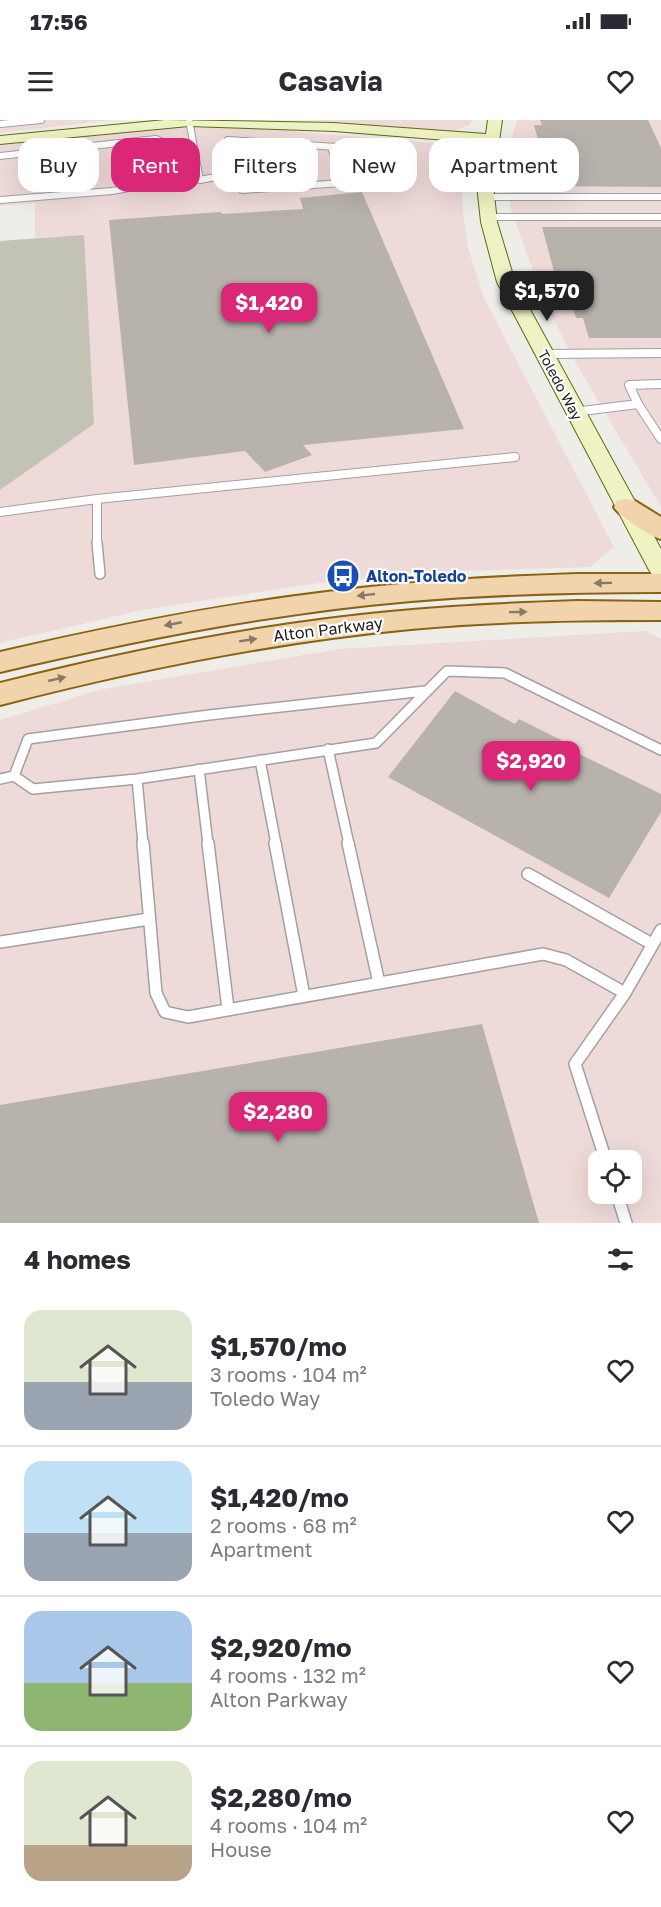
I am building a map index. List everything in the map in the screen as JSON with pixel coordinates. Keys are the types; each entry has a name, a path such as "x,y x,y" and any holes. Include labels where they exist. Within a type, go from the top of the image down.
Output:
{"main road":[{"name":"Toledo Way","path":"490,138 495,120"},
{"path":"0,140 189,121 335,124 480,138"},
{"name":"Toledo Way","path":"486,192 489,218 506,282 661,570"},
{"path":"626,507 656,525 661,531"},
{"name":"Alton Parkway","path":"0,662 120,634 199,619 332,599 475,586 661,583"},
{"name":"Alton Parkway","path":"0,694 171,654 347,626 459,614 661,611"}],"lane":[{"path":"0,124 41,120"},
{"path":"189,121 200,180 212,178"},
{"path":"0,156 156,139 161,141 168,181 112,191 0,200"},
{"path":"486,197 661,197"},
{"path":"489,218 661,217"},
{"path":"543,354 661,353"},
{"path":"661,384 629,384 638,404 661,439"},
{"path":"574,412 638,404"},
{"path":"0,512 97,499 515,457"},
{"path":"97,499 96,538 100,574"},
{"path":"0,779 14,776 33,789 137,779 376,743 447,671 505,673 661,750"},
{"path":"14,776 28,740 209,715 425,692"},
{"path":"328,749 379,983"},
{"path":"260,760 304,996"},
{"path":"199,769 228,1009"},
{"path":"137,779 156,993 165,1012 188,1017 543,954 566,960 624,993"},
{"path":"528,874 652,944"},
{"path":"0,942 149,919"},
{"path":"602,1150 575,1064 624,993 661,930"},
{"path":"620,1204 626,1223"}],"shaded area":[{"path":"0,120 111,120 0,133"},
{"path":"311,120 472,120 470,125 452,131"},
{"path":"517,120 661,120 661,507 577,365 543,299 510,207 510,192 579,192 579,138 512,138"},
{"path":"228,126 375,138 330,138 330,192 417,192 417,141 429,142 429,192 462,192 468,248 484,298 614,547 590,567 427,572 318,583 142,610 0,643 0,490 94,424 83,235 35,238 35,203 0,206 0,145 18,143 18,192 99,192 99,138 67,138 153,129"},
{"path":"84,235 94,424 0,490 0,241"},
{"path":"646,631 661,639 661,1223 0,1223 0,720 99,690 338,649"}],"building":[{"path":"540,120 648,120 661,148 661,187 579,186 579,138 538,138 534,125 542,125"},
{"path":"362,192 464,429 303,445 312,455 265,472 245,451 134,465 109,220 303,209 300,198"},
{"path":"542,227 661,227 661,338 589,338 583,318 576,318 565,279 556,279"},
{"path":"455,691 515,724 519,719 561,740 559,744 661,794 661,812 609,898 388,777"},
{"path":"482,1024 539,1223 0,1223 0,1105"}],"place":[{"name":"Alton-Toledo","path":"343,576"}]}
